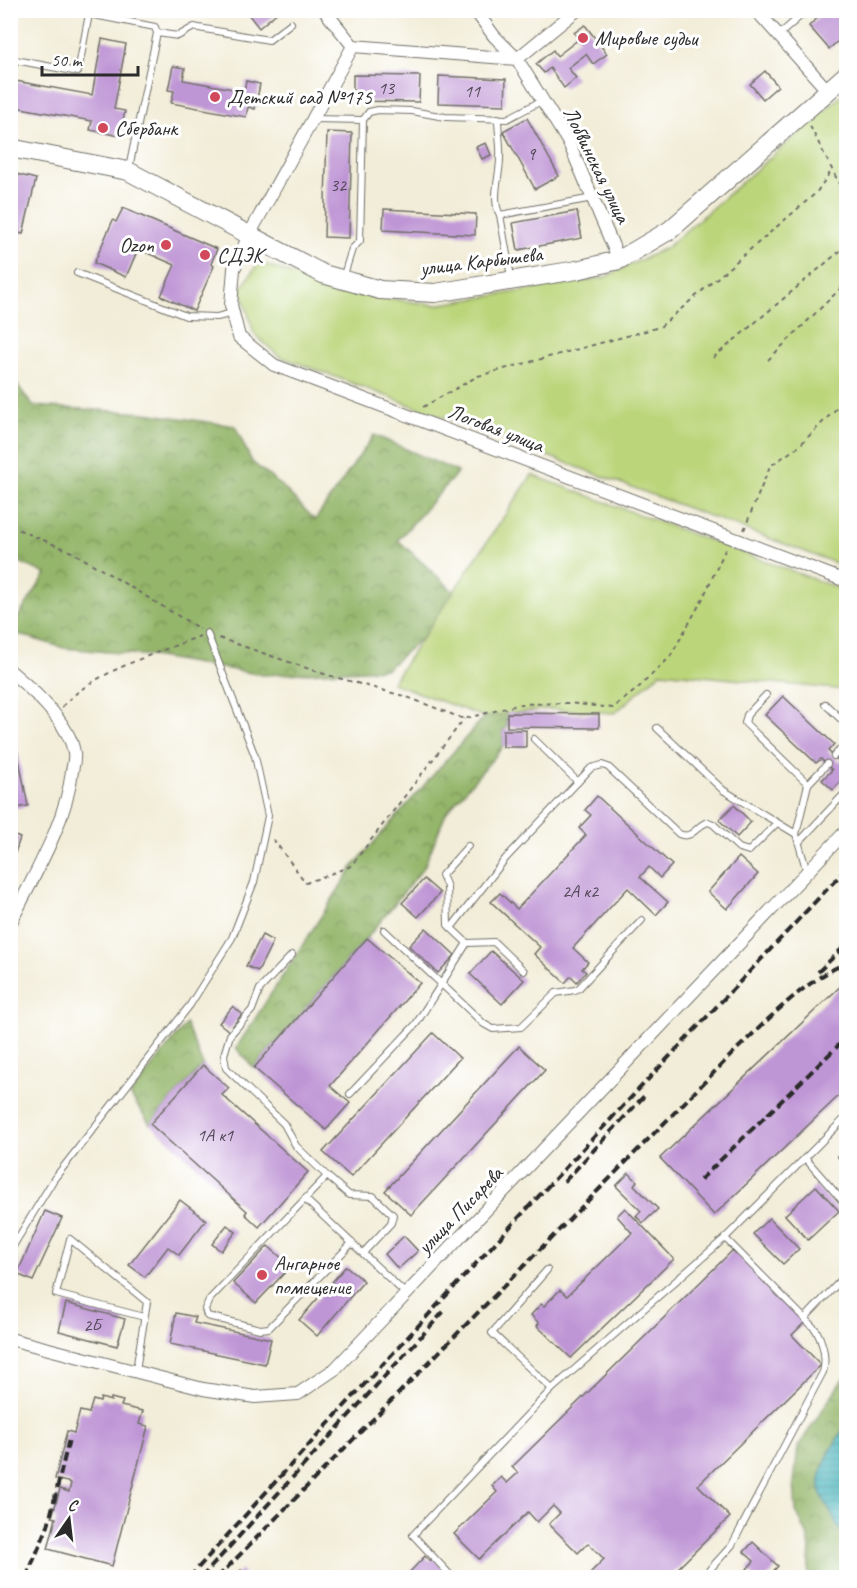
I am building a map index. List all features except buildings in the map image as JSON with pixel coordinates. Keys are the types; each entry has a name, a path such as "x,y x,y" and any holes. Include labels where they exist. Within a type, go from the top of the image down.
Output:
{"street":[{"path":"324,10 354,46 517,59 577,10"},
{"name":"Лобвинская улица","path":"475,10 494,36 517,59 569,143 619,260"},
{"path":"756,10 828,91"},
{"name":"Логовая улица","path":"354,46 249,235 234,269 231,305 238,337 274,365 846,581"},
{"name":"улица Карбышева","path":"13,148 128,171 323,274 380,290 435,293 577,270 619,260 670,230 846,75"},
{"path":"10,671 55,716 67,733 74,754 70,791 60,819 10,924"},
{"name":"улица Писарева","path":"10,1339 203,1389 255,1398 298,1394 335,1369 846,831"}],"lane":[{"path":"779,36 807,10"},
{"path":"10,59 78,72 89,14 155,27 157,33 128,171"},
{"path":"157,33 178,36 194,27 269,40 291,23"},
{"path":"343,279 352,249 360,242 363,120 369,112 412,111 445,117 507,119 543,100"},
{"path":"498,118 501,156 495,207 500,216 512,281"},
{"path":"313,119 363,120"},
{"path":"10,170 13,148"},
{"path":"500,216 594,198"},
{"path":"77,273 186,316 218,317 233,313"},
{"path":"10,1251 54,1179 190,1005 232,938 254,882 268,816 255,756 207,633"},
{"path":"766,695 747,715 746,723 808,784"},
{"path":"825,704 846,724"},
{"path":"657,728 723,790 796,834"},
{"path":"534,739 578,782"},
{"path":"834,756 846,743"},
{"path":"807,872 796,834 808,784 827,764"},
{"path":"451,928 506,858 591,768 602,765 608,768 679,834 688,837 701,824 708,822 744,851 752,849 777,823"},
{"path":"799,842 846,792"},
{"path":"468,846 442,875 447,887 448,925 467,943 494,942 524,971"},
{"path":"384,930 488,1027 498,1029 521,1027 556,993 579,988 642,921"},
{"path":"350,1094 416,1024 467,943"},
{"path":"292,955 260,989 252,1010 230,1035 224,1062 226,1068 285,1124 296,1146 327,1176 349,1195 373,1196 393,1215 391,1223 363,1253"},
{"path":"453,1578 412,1535 552,1389 725,1238 846,1117"},
{"path":"805,1158 846,1205"},
{"path":"327,1176 209,1300 205,1309 207,1316 260,1329 269,1329 351,1242"},
{"path":"305,1199 406,1294"},
{"path":"702,1578 732,1545 824,1372 825,1364 823,1346 816,1330 725,1238"},
{"path":"135,1370 147,1302 70,1239 56,1294 144,1317"},
{"path":"547,1270 492,1333 552,1389"},
{"path":"805,1318 846,1275"}],"path":[{"path":"804,112 846,198"},
{"path":"407,415 478,376 660,327 816,193 832,170"},
{"path":"713,358 846,246"},
{"path":"768,360 841,288 846,267"},
{"path":"10,526 74,553 207,633 324,674 407,697 464,719 521,704 569,703 613,708 637,689 670,657 735,539 771,466 798,447 846,399"},
{"path":"55,716 73,695 117,670 207,633"},
{"path":"266,827 280,851 306,883 351,866 464,719"}],"green space":[{"path":"846,92 846,567 279,356 254,334 241,289 259,262 337,291 435,305 603,278 666,248"},
{"path":"10,375 33,406 145,413 235,426 252,462 284,488 315,520 374,435 458,472 398,540 464,601 386,669 263,675 152,656 64,648 11,632 11,628 46,574 11,558"},
{"path":"532,475 846,591 846,690 661,672 615,713 548,709 484,717 392,683"},
{"path":"507,713 507,727 503,730 503,747 446,813 424,867 367,938 254,1068 236,1048 355,864 484,717"},
{"path":"186,1024 203,1065 150,1124 130,1095"},
{"path":"846,1374 846,1425 834,1444 820,1490 846,1542 846,1577 808,1577 810,1548 807,1534 796,1511 794,1483 798,1447"}],"water":[{"path":"846,1425 846,1542 822,1496 820,1483 828,1456"}],"railway":[{"path":"189,1578 433,1309 846,869"},
{"path":"818,972 846,945"},
{"path":"217,1578 736,1050 801,990 846,963"},
{"path":"700,1180 846,1038"},
{"path":"564,1182 646,1094"},
{"path":"201,1578 446,1309"},
{"path":"26,1578 48,1526 69,1439"}],"place":[{"name":"Мировые судьи","path":"583,38"},
{"name":"Детский сад №175","path":"215,97"},
{"name":"Сбербанк","path":"103,128"},
{"name":"Ozon","path":"166,245"},
{"name":"СДЭК","path":"205,255"},
{"name":"Ангарное помещение","path":"262,1275"}]}
